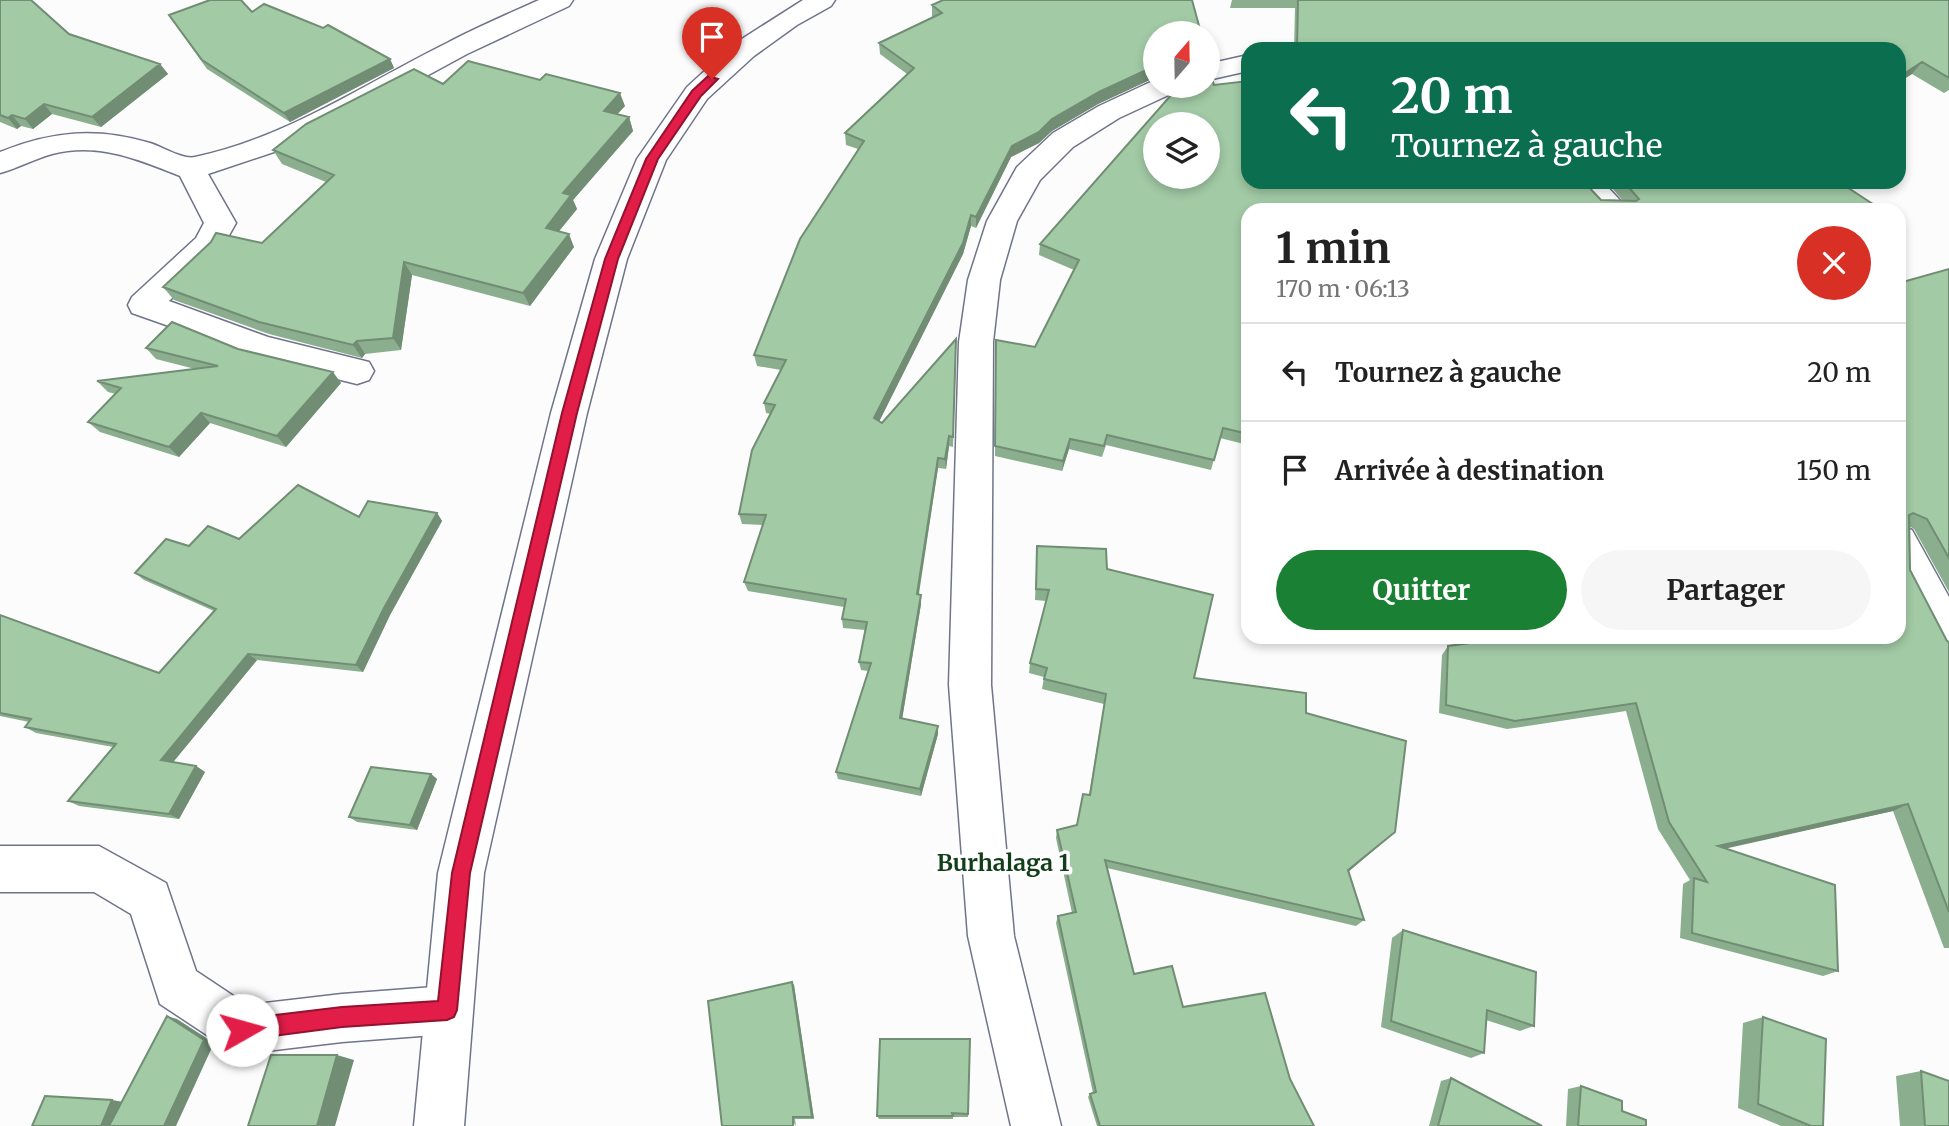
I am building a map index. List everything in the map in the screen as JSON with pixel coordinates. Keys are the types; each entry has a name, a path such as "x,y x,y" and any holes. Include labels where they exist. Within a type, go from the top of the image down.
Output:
{"street":[{"path":"191,169 264,145 328,118 457,48 560,0"},
{"path":"439,1126 461,873 569,413 611,259 652,159 696,93 744,50 788,19 822,0"},
{"path":"1220,69 1241,65"},
{"path":"1035,1126 991,936 970,685 976,342 984,280 1003,221 1028,174 1063,140 1109,112 1143,96"},
{"path":"0,136 34,137 35,147"},
{"path":"0,163 35,147 94,138 139,148 191,169 220,223 208,245 144,305 232,335 260,348 357,371"},
{"path":"1592,189 1607,203"},
{"path":"1906,554 1949,636"},
{"path":"0,869 99,869 150,899 177,987 242,1030 342,1017 447,1010"}],"building":[{"path":"0,0 31,0 69,34 160,64 92,117 44,104 25,119 0,115"},
{"path":"210,0 241,0 252,12 264,4 323,28 328,25 390,59 284,113 202,60 169,15"},
{"path":"943,0 1192,0 1198,21 1143,21 1143,72 1099,92 1052,119 1039,132 1012,146 976,217 971,215 963,243 874,418 882,423 956,339 953,437 949,436 945,459 938,458 917,594 921,595 900,718 938,726 920,789 836,772 871,663 859,662 867,622 842,619 846,599 744,582 766,515 739,514 752,450 775,405 764,403 786,360 754,355 800,239 864,141 845,133 914,68 879,43 942,13 932,5"},
{"path":"1298,0 1949,0 1949,78 1922,62 1906,72 1906,42 1297,42"},
{"path":"468,61 540,80 546,74 620,93 604,111 629,117 563,193 571,195 546,228 569,234 523,293 404,262 393,338 357,341 353,345 259,322 163,287 211,242 216,233 262,243 334,175 273,150 306,124 414,69 443,84"},
{"path":"1241,82 1241,189 1591,189 1601,200 1636,201 1639,199 1630,189 1850,189 1871,203 1241,203 1241,432 1223,428 1214,460 1107,435 1104,446 1070,439 1063,461 995,446 996,340 1035,347 1079,260 1040,244 1143,127 1143,189 1220,189 1220,112 1156,112 1168,98 1220,98 1220,84"},
{"path":"1949,269 1949,558 1927,519 1913,513 1909,515 1910,570 1949,642 1949,912 1908,804 1718,846 1835,885 1838,971 1692,933 1694,878 1707,882 1669,822 1636,703 1515,721 1446,705 1448,646 1906,644 1906,281"},
{"path":"172,322 238,349 333,372 277,436 201,413 169,447 88,422 121,388 97,381 218,366 146,348"},
{"path":"298,485 359,517 368,501 437,513 356,665 248,654 161,760 196,766 169,814 68,801 116,744 25,727 31,719 0,713 0,615 159,673 216,609 135,573 166,539 189,546 208,526 239,539"},
{"path":"1037,546 1106,549 1107,569 1213,595 1194,678 1306,693 1306,713 1406,741 1395,832 1348,870 1364,920 1105,860 1134,974 1172,966 1183,1007 1265,993 1290,1079 1314,1126 1100,1126 1090,1094 1096,1092 1058,916 1076,912 1057,830 1077,825 1083,794 1090,795 1106,694 1044,679 1047,668 1030,663 1049,590 1036,589"},
{"path":"371,767 431,774 410,825 349,817"},
{"path":"1403,930 1536,972 1534,1026 1487,1010 1484,1053 1391,1021"},
{"path":"792,982 812,1117 793,1117 793,1126 722,1126 708,1001"},
{"path":"167,1016 204,1040 164,1126 109,1126"},
{"path":"1763,1017 1826,1039 1823,1126 1811,1126 1758,1104"},
{"path":"880,1039 970,1039 968,1114 877,1116"},
{"path":"271,1055 337,1055 317,1126 248,1126"},
{"path":"1921,1071 1949,1081 1949,1126 1925,1126"},
{"path":"1451,1078 1542,1126 1438,1126"},
{"path":"1581,1086 1622,1101 1622,1111 1646,1120 1646,1126 1578,1126"},
{"path":"45,1096 112,1100 101,1126 32,1126"}],"district":[{"name":"Burhalaga 1","path":"1003,862"}],"route":[{"path":"242,1030 342,1017 447,1010 461,873 569,413 611,259 652,159 696,93 712,79"}]}
